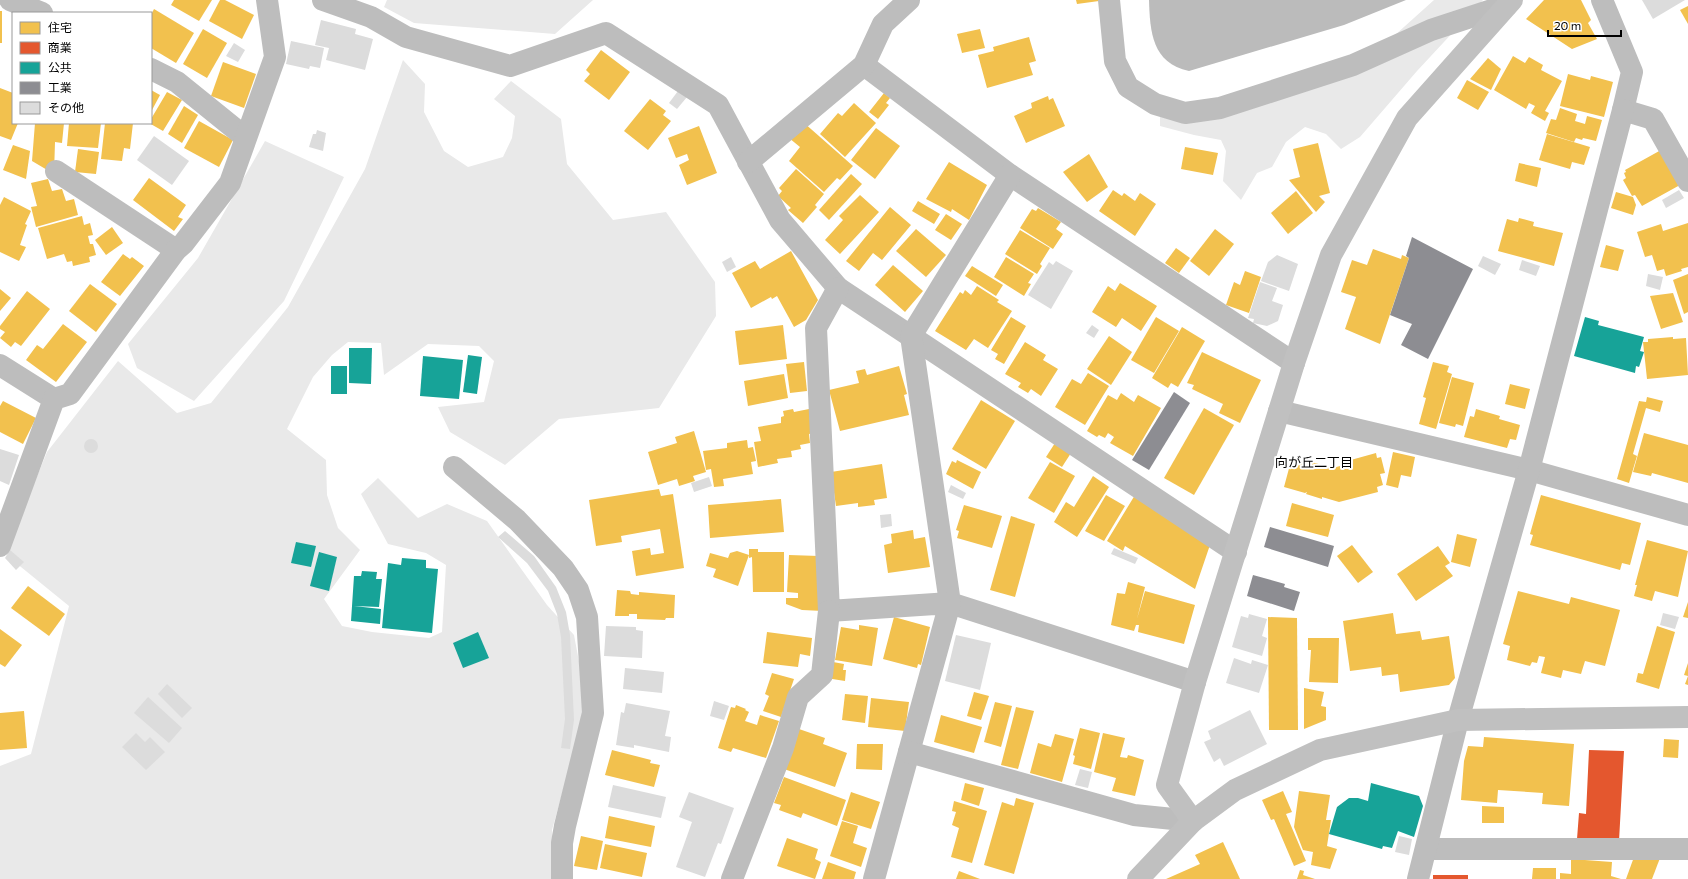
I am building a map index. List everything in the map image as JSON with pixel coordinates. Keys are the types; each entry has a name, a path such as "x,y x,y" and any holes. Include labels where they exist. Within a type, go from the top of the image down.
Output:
{"street":[{"path":"10,0 40,12"},
{"path":"0,365 54,399 70,394 176,250 183,244 230,183 245,137 275,57 267,0"},
{"path":"323,0 371,17 406,37 510,66 606,33 718,105 780,220 838,288 1236,552"},
{"path":"748,162 864,65 883,24 909,0"},
{"path":"1109,0 1115,61 1128,87 1155,104 1185,113 1220,108 1353,65 1431,30 1509,3"},
{"path":"1418,879 1458,720 1529,470 1632,72 1602,0"},
{"path":"1193,821 1168,785 1195,682 1294,363 1330,255 1407,118 1509,3"},
{"path":"864,65 1010,175 1294,363"},
{"path":"152,70 177,82 245,137"},
{"path":"1622,110 1653,119 1688,181"},
{"path":"56,171 176,250"},
{"path":"874,879 950,603 911,336 1010,175"},
{"path":"732,879 783,748 798,697 822,676 829,611 816,328 838,288"},
{"path":"0,546 54,399"},
{"path":"1280,411 1529,470 1688,515"},
{"path":"454,467 517,520 563,568 578,590 587,617 594,713 565,826 562,842 562,879"},
{"path":"829,611 950,603 1195,682"},
{"path":"1138,879 1193,821 1235,790 1320,750 1458,720 1688,717"},
{"path":"909,752 1134,815 1193,821"},
{"path":"1426,849 1688,849"}],"shaded area":[{"path":"387,0 593,0 555,34 414,23 384,7"},
{"path":"1149,0 1406,0 1344,25 1189,71 1177,67 1167,61 1160,53 1152,34"},
{"path":"1434,0 1483,0 1417,71 1360,137 1341,149 1326,134 1305,127 1286,142 1272,167 1257,173 1241,200 1223,181 1226,151 1221,140 1160,126 1160,115 1355,71"},
{"path":"403,60 425,84 424,112 444,151 468,167 503,157 512,138 515,116 494,99 511,81 561,119 567,164 613,220 666,212 715,282 716,316 659,408 559,419 505,465 450,432 438,407 484,402 494,361 479,346 428,344 384,375 381,343 348,342 332,355 313,377 287,429 326,460 327,495 338,528 360,550 324,599 342,626 372,632 429,638 442,632 446,565 426,553 388,544 361,494 378,478 418,518 447,504 487,521 547,605 574,635 587,704 552,830 555,879 0,879 0,766 31,754 69,606 5,554 47,452 118,361 177,413 211,403 288,307 365,169"},
{"path":"265,141 344,177 284,301 194,401 137,368 128,344 198,258"}],"building: 住宅":[{"path":"174,0 212,0 199,21 171,5"},
{"path":"220,0 225,0 254,15 242,39 209,21"},
{"path":"1076,0 1099,0 1099,1 1077,4"},
{"path":"1544,0 1581,0 1591,20 1588,23 1597,39 1572,49 1526,19"},
{"path":"1688,6 1688,24 1680,10"},
{"path":"154,9 194,33 176,63 152,49 152,13"},
{"path":"0,11 2,11 2,43 0,43"},
{"path":"203,29 227,43 207,78 183,64"},
{"path":"980,29 985,48 962,53 957,34"},
{"path":"1029,37 1036,61 1029,63 1033,75 987,88 978,55 994,51 993,47"},
{"path":"601,50 630,72 609,100 584,81 590,74 586,70"},
{"path":"1513,56 1525,63 1529,57 1543,65 1541,70 1562,81 1545,111 1549,113 1545,121 1531,113 1535,106 1529,103 1526,109 1494,90"},
{"path":"1488,58 1501,69 1491,90 1470,79"},
{"path":"223,62 256,74 244,108 211,96"},
{"path":"1568,74 1590,80 1591,76 1613,82 1604,117 1560,106"},
{"path":"1467,80 1489,92 1478,110 1457,98"},
{"path":"0,88 12,93 12,124 18,124 11,140 0,136"},
{"path":"152,91 160,95 152,110"},
{"path":"167,92 182,100 163,131 151,124 152,124 152,117"},
{"path":"884,93 890,98 886,103 889,105 878,119 869,112"},
{"path":"1048,96 1049,100 1053,98 1065,126 1026,143 1014,116 1032,108 1031,103"},
{"path":"650,99 666,111 663,115 671,121 648,150 624,131"},
{"path":"854,103 876,123 845,157 820,134 838,113 842,116"},
{"path":"184,106 198,115 182,143 168,134"},
{"path":"1560,108 1577,114 1575,121 1585,124 1587,116 1602,120 1596,141 1576,138 1574,142 1546,133 1551,119 1556,120"},
{"path":"199,121 233,140 219,167 184,148"},
{"path":"803,122 853,166 840,180 837,178 824,192 789,161 800,147 789,138"},
{"path":"35,124 64,124 62,143 55,142 54,174 32,161"},
{"path":"69,124 101,124 98,148 67,146"},
{"path":"105,124 133,124 130,149 124,148 122,161 101,159"},
{"path":"699,126 717,173 687,185 679,165 689,160 687,154 676,158 668,138"},
{"path":"876,128 900,146 875,179 851,160"},
{"path":"1547,134 1590,147 1584,165 1572,162 1570,169 1539,160"},
{"path":"1318,143 1330,193 1319,196 1325,202 1316,212 1289,180 1300,177 1293,149"},
{"path":"13,145 30,151 26,179 3,170"},
{"path":"1185,147 1218,153 1213,175 1181,169"},
{"path":"78,149 99,152 96,174 75,172"},
{"path":"1661,150 1680,185 1642,206 1635,195 1632,196 1623,180 1626,178 1624,173 1626,172 1625,170"},
{"path":"1089,154 1108,187 1087,202 1063,172"},
{"path":"949,162 987,185 969,220 952,209 951,212 926,199"},
{"path":"1519,163 1541,168 1537,187 1515,181"},
{"path":"796,169 824,194 815,205 817,207 803,223 788,210 791,208 778,196 782,191 779,188"},
{"path":"851,174 862,184 829,220 819,210"},
{"path":"149,178 186,205 178,217 183,219 174,231 133,200"},
{"path":"48,179 52,191 62,189 66,201 74,199 78,215 36,227 31,207 37,206 31,183"},
{"path":"1113,190 1122,196 1124,193 1135,201 1140,193 1156,204 1135,236 1099,211"},
{"path":"1296,191 1313,213 1288,234 1271,213"},
{"path":"1616,192 1633,197 1636,205 1633,215 1611,208"},
{"path":"860,195 879,212 840,254 825,240 843,220 839,216"},
{"path":"4,197 31,211 25,224 27,225 20,245 26,247 19,261 0,252 0,205"},
{"path":"918,201 940,214 934,224 912,211"},
{"path":"890,207 911,225 882,260 873,253 859,271 846,261"},
{"path":"1038,208 1061,222 1056,229 1063,234 1053,249 1020,228 1032,209 1036,211"},
{"path":"946,214 962,224 951,240 935,230"},
{"path":"82,216 84,225 90,223 93,235 88,236 90,244 93,244 96,255 89,257 90,262 73,266 72,261 67,262 64,254 47,259 38,228"},
{"path":"1519,218 1534,222 1533,226 1563,233 1554,266 1498,251 1507,219 1518,222"},
{"path":"1688,223 1688,267 1681,269 1682,271 1666,276 1664,269 1657,271 1652,255 1645,257 1637,232 1661,224 1663,231"},
{"path":"112,227 123,243 106,255 95,240"},
{"path":"916,229 946,255 926,277 896,251"},
{"path":"1215,229 1234,244 1209,276 1190,261"},
{"path":"1020,230 1050,248 1040,264 1042,266 1037,274 1005,254"},
{"path":"1606,245 1624,250 1618,271 1600,267"},
{"path":"1176,248 1190,258 1179,273 1165,263"},
{"path":"1373,249 1401,259 1402,255 1409,258 1380,344 1345,329 1356,297 1341,292 1352,260 1367,265"},
{"path":"791,251 818,300 806,320 794,327 777,296 772,299 771,297 751,308 732,273 755,261 760,269"},
{"path":"123,254 130,259 132,257 144,266 120,296 101,282"},
{"path":"1006,257 1034,274 1028,283 1031,284 1024,296 994,277"},
{"path":"893,265 923,291 905,312 875,285"},
{"path":"972,266 1003,285 996,296 965,276"},
{"path":"1245,271 1261,277 1249,313 1226,305 1234,282 1240,285"},
{"path":"1688,274 1688,312 1684,314 1673,280"},
{"path":"1120,283 1157,306 1141,331 1122,318 1116,327 1092,312 1108,286 1115,291"},
{"path":"90,284 117,304 96,332 69,311"},
{"path":"977,286 999,300 997,302 1012,311 988,348 974,339 966,350 935,331 960,292 963,294 965,290 971,295"},
{"path":"0,289 11,298 0,311"},
{"path":"27,291 50,309 21,346 15,342 11,347 0,338 5,332 0,329 0,326"},
{"path":"1673,293 1683,322 1661,329 1650,296"},
{"path":"1011,317 1026,326 1004,364 995,359 998,354 991,350"},
{"path":"1156,317 1179,331 1154,373 1131,360"},
{"path":"63,324 87,342 56,382 26,360 37,345 43,349"},
{"path":"783,325 787,359 739,365 735,331"},
{"path":"1182,327 1205,341 1178,387 1171,383 1168,388 1152,378"},
{"path":"1109,336 1132,352 1111,385 1087,369"},
{"path":"1673,337 1673,339 1686,338 1688,375 1647,379 1643,342 1648,342 1648,339"},
{"path":"1025,342 1046,355 1043,360 1058,369 1041,396 1031,389 1028,393 1018,387 1021,383 1005,374"},
{"path":"1202,352 1261,380 1240,423 1219,413 1223,404 1192,389 1194,385 1187,383"},
{"path":"804,362 807,391 790,393 786,364"},
{"path":"1433,362 1449,366 1447,372 1452,374 1436,429 1419,424 1426,398 1423,397"},
{"path":"899,366 907,394 904,395 909,415 840,431 829,390 859,383 856,371 865,369 867,375"},
{"path":"1088,373 1109,386 1085,425 1055,407 1072,379 1081,384"},
{"path":"784,374 788,398 748,406 744,381"},
{"path":"1452,377 1474,383 1463,426 1456,424 1455,427 1439,423"},
{"path":"1510,384 1530,389 1525,409 1505,404"},
{"path":"1121,393 1134,402 1138,395 1161,408 1133,456 1110,443 1114,437 1108,433 1105,438 1099,435 1097,437 1087,431 1108,395 1117,400"},
{"path":"1647,397 1663,401 1660,412 1646,408 1633,454 1637,456 1629,483 1617,479 1639,401 1646,402"},
{"path":"981,400 1015,421 986,469 952,449"},
{"path":"3,401 36,418 23,444 0,432 0,406"},
{"path":"1204,408 1234,425 1194,495 1164,478"},
{"path":"793,409 794,412 809,409 813,433 809,434 810,443 800,445 801,449 791,451 792,457 777,459 778,463 758,467 754,442 761,441 758,427 781,423 781,417 784,416 783,411"},
{"path":"1476,409 1500,416 1499,419 1520,425 1516,440 1510,439 1507,448 1464,437 1470,416 1474,417"},
{"path":"694,431 706,472 693,476 695,481 679,486 677,479 658,485 648,452 677,443 675,437"},
{"path":"1644,433 1688,445 1688,483 1652,473 1651,476 1633,472"},
{"path":"747,440 748,448 753,447 756,461 751,462 753,474 723,479 724,486 714,487 711,469 706,470 703,451 727,448 727,443"},
{"path":"1055,443 1071,453 1062,467 1046,457"},
{"path":"1393,452 1415,457 1411,477 1401,475 1398,488 1386,485"},
{"path":"1376,453 1377,458 1381,457 1385,473 1380,474 1383,485 1377,487 1378,492 1339,502 1322,497 1322,499 1306,494 1307,492 1305,493 1284,487 1291,461 1307,465 1308,461 1333,468 1340,466 1340,463"},
{"path":"957,460 981,472 973,489 946,474 952,461 956,463"},
{"path":"1050,462 1075,476 1054,513 1028,498"},
{"path":"882,464 887,498 874,500 875,505 858,507 858,503 836,506 831,472"},
{"path":"1093,476 1109,487 1077,537 1054,522 1066,502 1074,507"},
{"path":"659,489 661,496 673,494 684,568 636,576 632,551 650,548 651,555 664,553 660,529 621,536 622,542 596,546 589,500"},
{"path":"1106,495 1125,506 1104,541 1085,531"},
{"path":"1135,495 1211,542 1195,589 1125,546 1123,551 1107,541"},
{"path":"1541,495 1641,523 1630,565 1622,563 1620,570 1530,545 1533,535 1530,534"},
{"path":"781,499 784,532 710,538 708,505"},
{"path":"1292,503 1334,515 1328,537 1286,526"},
{"path":"964,505 1002,516 992,548 957,538 959,531 956,530"},
{"path":"1011,516 1035,524 1015,597 990,590"},
{"path":"913,530 914,539 925,537 930,567 888,573 884,545 892,543 891,534"},
{"path":"1457,534 1477,539 1470,567 1451,562"},
{"path":"1647,540 1688,551 1678,597 1655,591 1652,601 1634,596 1637,585 1635,585"},
{"path":"1352,545 1373,572 1358,583 1337,556"},
{"path":"1438,546 1450,563 1445,566 1453,576 1416,601 1397,574"},
{"path":"749,549 758,549 758,552 784,552 784,592 753,592 752,557 749,558"},
{"path":"737,551 749,555 738,586 713,577 716,569 706,566 710,553 728,558 730,553"},
{"path":"789,555 819,556 823,611 802,610 786,604 786,598 798,598 798,593 787,592"},
{"path":"1128,582 1145,587 1137,619 1145,591 1195,605 1184,644 1138,632 1139,625 1136,625 1134,631 1111,625 1117,593 1125,594"},
{"path":"28,586 65,614 49,636 11,608"},
{"path":"617,590 630,591 631,594 639,595 639,592 675,595 674,618 666,618 665,620 637,619 637,614 629,614 629,616 615,616"},
{"path":"1518,591 1569,604 1571,597 1620,610 1605,666 1585,661 1581,674 1563,670 1561,678 1541,673 1545,657 1539,656 1537,663 1532,662 1530,666 1507,660 1510,646 1503,644"},
{"path":"1688,602 1688,618 1683,617"},
{"path":"1393,613 1396,634 1420,631 1422,640 1449,636 1455,678 1449,685 1400,692 1398,674 1382,676 1381,667 1350,671 1343,621"},
{"path":"894,617 930,627 921,665 918,664 917,668 883,659"},
{"path":"1268,617 1297,618 1298,730 1269,730"},
{"path":"859,625 878,628 872,666 835,660 841,627 859,630"},
{"path":"1657,626 1675,632 1659,689 1636,682 1638,673 1643,674"},
{"path":"0,629 22,645 5,667 0,664"},
{"path":"767,632 812,638 810,656 800,654 798,667 763,663"},
{"path":"1308,638 1339,638 1338,683 1309,682 1311,650 1308,650"},
{"path":"833,662 844,664 843,670 846,670 845,681 826,678"},
{"path":"1688,663 1688,676 1684,675"},
{"path":"772,673 794,679 781,717 763,711 769,696 765,694"},
{"path":"1688,676 1688,685 1685,684"},
{"path":"1304,688 1324,692 1321,706 1326,707 1326,720 1304,729"},
{"path":"974,692 989,696 981,720 967,716"},
{"path":"845,694 868,696 865,723 842,720"},
{"path":"871,698 909,702 905,731 868,727"},
{"path":"995,702 1012,706 1001,747 984,742"},
{"path":"736,705 746,709 745,710 749,712 745,721 757,725 760,715 779,721 766,758 733,748 731,752 718,748 731,707 735,708"},
{"path":"1016,707 1034,711 1018,769 1001,765"},
{"path":"24,711 27,748 0,750 0,713"},
{"path":"941,715 982,727 974,753 934,742"},
{"path":"1080,728 1100,733 1091,769 1073,764 1075,756 1073,755"},
{"path":"799,729 825,738 823,744 847,753 835,787 784,769"},
{"path":"1103,733 1125,738 1120,757 1127,758 1128,755 1144,760 1135,796 1112,791 1116,778 1094,772"},
{"path":"1055,734 1074,739 1062,782 1030,773 1038,743 1051,747"},
{"path":"1484,737 1574,744 1569,806 1542,804 1543,793 1498,790 1497,803 1461,800 1464,761 1468,746 1483,747"},
{"path":"1664,739 1679,740 1678,758 1663,757"},
{"path":"857,744 883,744 882,770 856,769"},
{"path":"612,750 651,760 650,763 660,765 654,787 605,775"},
{"path":"784,777 846,800 837,826 803,813 801,818 779,810 781,805 774,803"},
{"path":"965,783 984,788 979,806 961,800"},
{"path":"1283,791 1292,812 1286,814 1306,861 1294,866 1274,819 1271,820 1262,800"},
{"path":"1299,791 1330,795 1326,820 1331,820 1327,846 1337,849 1330,869 1311,865 1313,852 1303,850 1294,827"},
{"path":"851,792 880,802 871,829 842,820"},
{"path":"1016,798 1034,803 1014,874 984,865 1002,802 1014,806"},
{"path":"954,801 987,811 972,863 951,857 959,828 952,825 956,812 952,811"},
{"path":"1482,806 1504,807 1504,823 1482,823"},
{"path":"609,816 655,826 651,847 605,838"},
{"path":"842,821 858,826 853,843 867,848 861,867 830,856"},
{"path":"581,836 603,841 597,870 574,866"},
{"path":"787,838 818,849 815,859 821,862 815,879 777,866"},
{"path":"1223,842 1240,879 1166,879 1200,864 1195,855"},
{"path":"605,844 647,853 642,877 600,868"},
{"path":"1634,857 1660,858 1652,879 1626,879"},
{"path":"1571,859 1612,862 1611,876 1621,879 1560,879 1560,873 1571,874"},
{"path":"828,862 856,872 854,879 822,879"},
{"path":"1533,868 1556,868 1556,879 1532,879"},
{"path":"1300,870 1304,871 1303,875 1315,879 1297,879"},
{"path":"959,871 980,879 956,879"}],"building: 商業":[{"path":"1589,750 1624,751 1619,841 1577,839 1579,813 1586,814"},
{"path":"1433,875 1468,875 1468,879 1433,879"}],"building: 公共":[{"path":"1585,317 1599,321 1598,325 1644,337 1640,351 1644,352 1639,367 1636,366 1635,373 1574,356"},
{"path":"349,348 372,348 371,384 349,383"},
{"path":"468,355 482,357 477,394 463,392"},
{"path":"423,356 463,360 459,399 420,396"},
{"path":"331,366 347,366 347,394 331,394"},
{"path":"296,542 316,546 311,567 291,563"},
{"path":"319,552 337,557 329,591 310,586"},
{"path":"402,558 426,560 426,568 438,569 432,633 382,628 388,563 401,565"},
{"path":"362,571 377,572 376,579 382,579 379,607 354,606 381,609 380,624 351,621 354,576 361,576"},
{"path":"478,632 489,658 463,668 453,643"},
{"path":"1371,783 1419,796 1423,806 1414,837 1398,831 1392,848 1383,846 1382,849 1329,834 1337,807 1349,798 1358,798 1368,801"}],"building: 工業":[{"path":"1412,237 1473,269 1428,359 1401,345 1412,324 1390,315 1409,258 1406,256"},
{"path":"1174,392 1190,403 1149,470 1132,460"},
{"path":"1270,527 1334,546 1328,567 1264,547"},
{"path":"1253,575 1285,584 1284,587 1300,592 1294,611 1247,596"}],"building: その他":[{"path":"1642,0 1685,0 1653,19"},
{"path":"321,20 356,29 355,34 373,39 365,70 326,60 329,48 315,45"},
{"path":"291,41 324,48 320,68 310,66 309,69 286,64"},
{"path":"234,43 245,50 238,62 226,56"},
{"path":"678,91 687,97 677,109 669,103"},
{"path":"317,130 326,133 323,151 309,147 313,134 316,134"},
{"path":"154,136 189,161 172,185 137,160"},
{"path":"1679,190 1684,198 1666,208 1662,200"},
{"path":"1277,255 1298,264 1289,291 1261,281 1268,262"},
{"path":"1483,256 1501,264 1495,275 1478,266"},
{"path":"731,257 736,267 727,272 722,262"},
{"path":"1522,260 1540,266 1536,276 1519,270"},
{"path":"1056,261 1073,271 1051,309 1028,295 1049,262 1053,265"},
{"path":"1648,274 1663,277 1660,290 1646,286"},
{"path":"1260,282 1277,288 1272,301 1283,305 1278,321 1267,326 1253,323 1254,319 1248,318"},
{"path":"1092,325 1099,330 1094,338 1086,333"},
{"path":"91,439 96,441 98,446 96,451 91,453 86,451 84,446 86,441"},
{"path":"0,449 19,455 9,485 0,481"},
{"path":"709,477 712,486 694,492 691,483"},
{"path":"951,485 966,493 963,499 948,492"},
{"path":"891,514 892,526 881,528 880,515"},
{"path":"505,531 534,556 556,587 566,612 570,635 574,720 570,749 561,748 565,719 561,637 557,614 548,591 527,563 498,537"},
{"path":"1114,548 1138,558 1135,564 1111,554"},
{"path":"10,550 24,562 16,570 5,558"},
{"path":"1663,613 1679,617 1675,629 1660,625"},
{"path":"1249,614 1267,619 1262,636 1267,638 1262,656 1232,647 1241,616 1248,618"},
{"path":"606,626 636,627 636,630 643,631 642,658 604,656"},
{"path":"956,635 991,643 980,690 945,681"},
{"path":"1234,658 1251,664 1252,660 1268,665 1259,693 1226,683"},
{"path":"625,668 664,672 662,693 623,689"},
{"path":"167,684 192,708 182,718 158,694"},
{"path":"148,697 182,728 169,743 134,713"},
{"path":"714,701 729,706 724,720 710,716"},
{"path":"626,703 670,711 665,736 671,737 669,752 634,745 634,748 616,745 621,712 624,713"},
{"path":"1250,710 1267,744 1224,766 1220,758 1214,762 1204,742 1211,739 1208,731"},
{"path":"136,733 145,742 150,737 165,752 146,770 122,747"},
{"path":"1080,769 1092,772 1088,788 1075,785"},
{"path":"613,785 666,797 661,818 608,807"},
{"path":"689,792 734,808 721,844 718,843 705,877 676,867 692,822 679,817"},
{"path":"1399,836 1412,839 1409,855 1395,852"}],"district":[{"name":"向が丘二丁目","path":"1314,462"}]}
